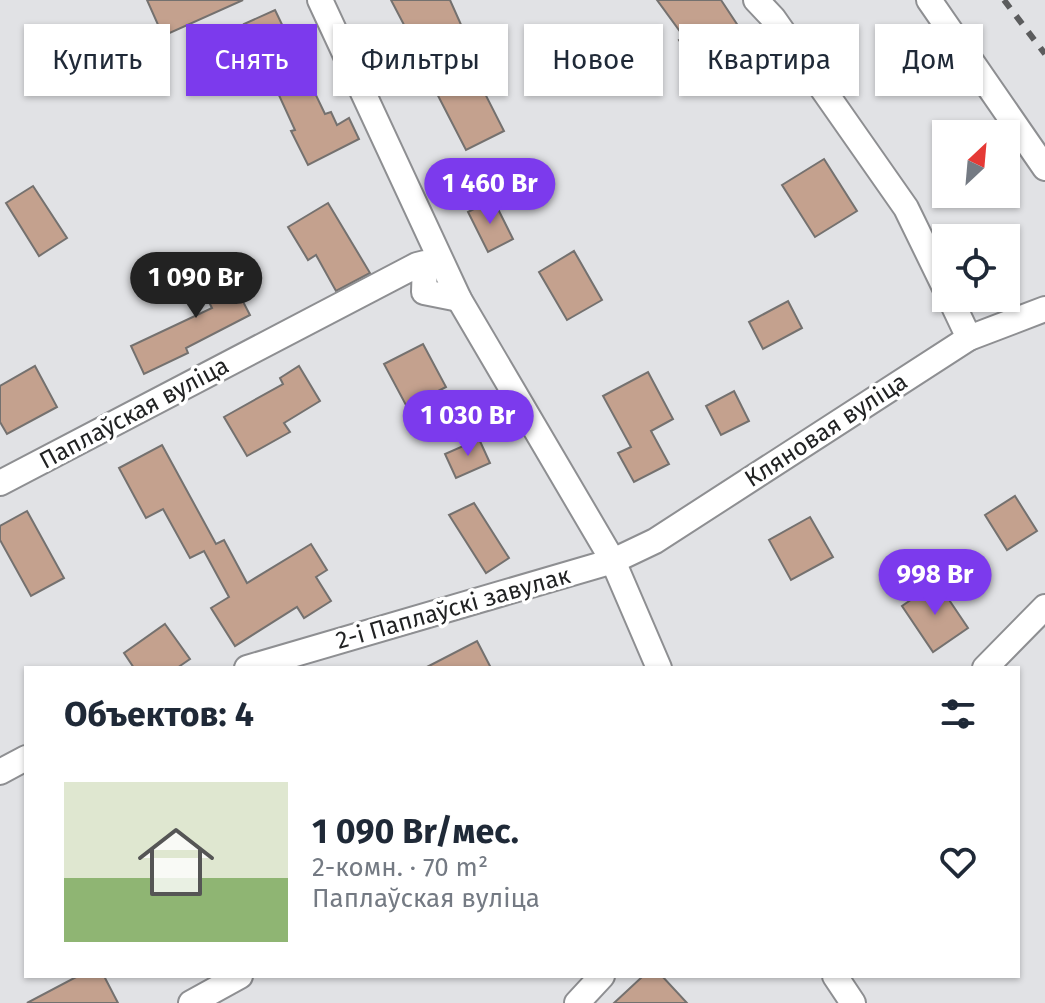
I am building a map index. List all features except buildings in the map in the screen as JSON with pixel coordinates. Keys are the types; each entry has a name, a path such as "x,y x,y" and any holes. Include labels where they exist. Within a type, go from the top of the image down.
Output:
{"street":[{"path":"320,0 459,299 613,561 658,666"},
{"path":"756,0 773,18 906,208 932,261"},
{"path":"929,0 1045,168"},
{"name":"Паплаўская вуліца","path":"0,483 417,265 425,263 424,292 459,299"},
{"name":"Кляновая вуліца","path":"613,561 655,541 969,338 1045,309"},
{"path":"957,312 969,338"},
{"name":"2-і Паплаўскі завулак","path":"254,666 613,561"},
{"path":"987,666 1045,607"},
{"path":"0,772 24,759"},
{"path":"191,1003 236,978"},
{"path":"577,1003 600,978"},
{"path":"836,978 853,1003"}],"railway":[{"path":"1004,0 1045,54"}]}
